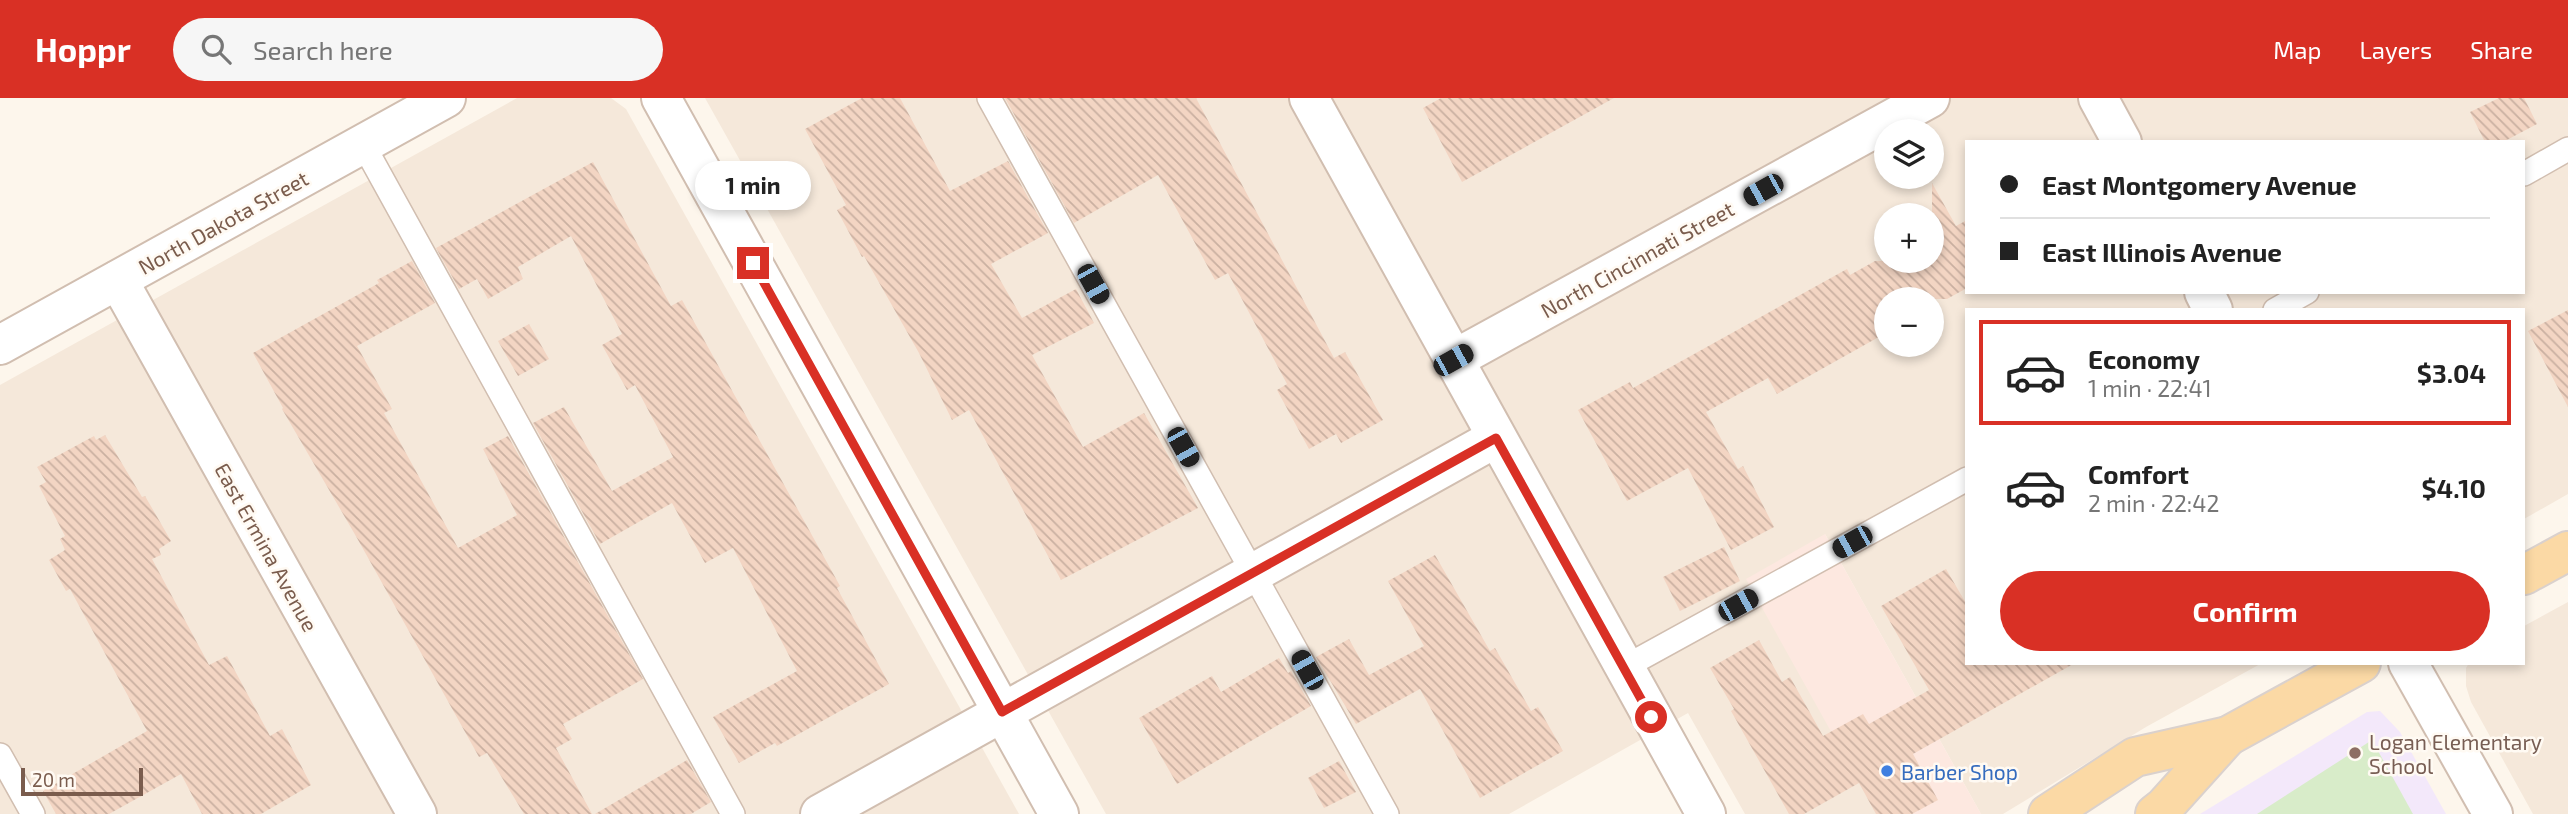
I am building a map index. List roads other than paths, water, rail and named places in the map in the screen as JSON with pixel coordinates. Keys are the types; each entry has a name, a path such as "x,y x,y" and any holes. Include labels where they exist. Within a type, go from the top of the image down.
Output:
{"main road":[{"path":"2525,574 2568,551"},
{"path":"2048,814 2135,757 2228,736 2357,665"},
{"path":"2155,814 2228,736"}],"street":[{"path":"661,98 1059,814"},
{"path":"1309,98 1706,814"},
{"name":"North Cincinnati Street","path":"1453,360 1930,98"},
{"path":"2098,98 2121,140"},
{"name":"North Dakota Street","path":"0,345 363,144 423,103"},
{"name":"East Ermina Avenue","path":"118,280 417,814"},
{"path":"820,814 1496,438"},
{"path":"2409,665 2493,814"}],"lane":[{"path":"989,98 1387,814"},
{"path":"363,144 733,814"},
{"path":"2525,173 2568,149"},
{"path":"2279,308 2303,294"},
{"path":"1623,668 1965,480"},
{"path":"0,755 33,814"}],"place":[{"name":"Logan Elementary School","path":"2355,753"},
{"name":"Barber Shop","path":"1887,771"}]}
